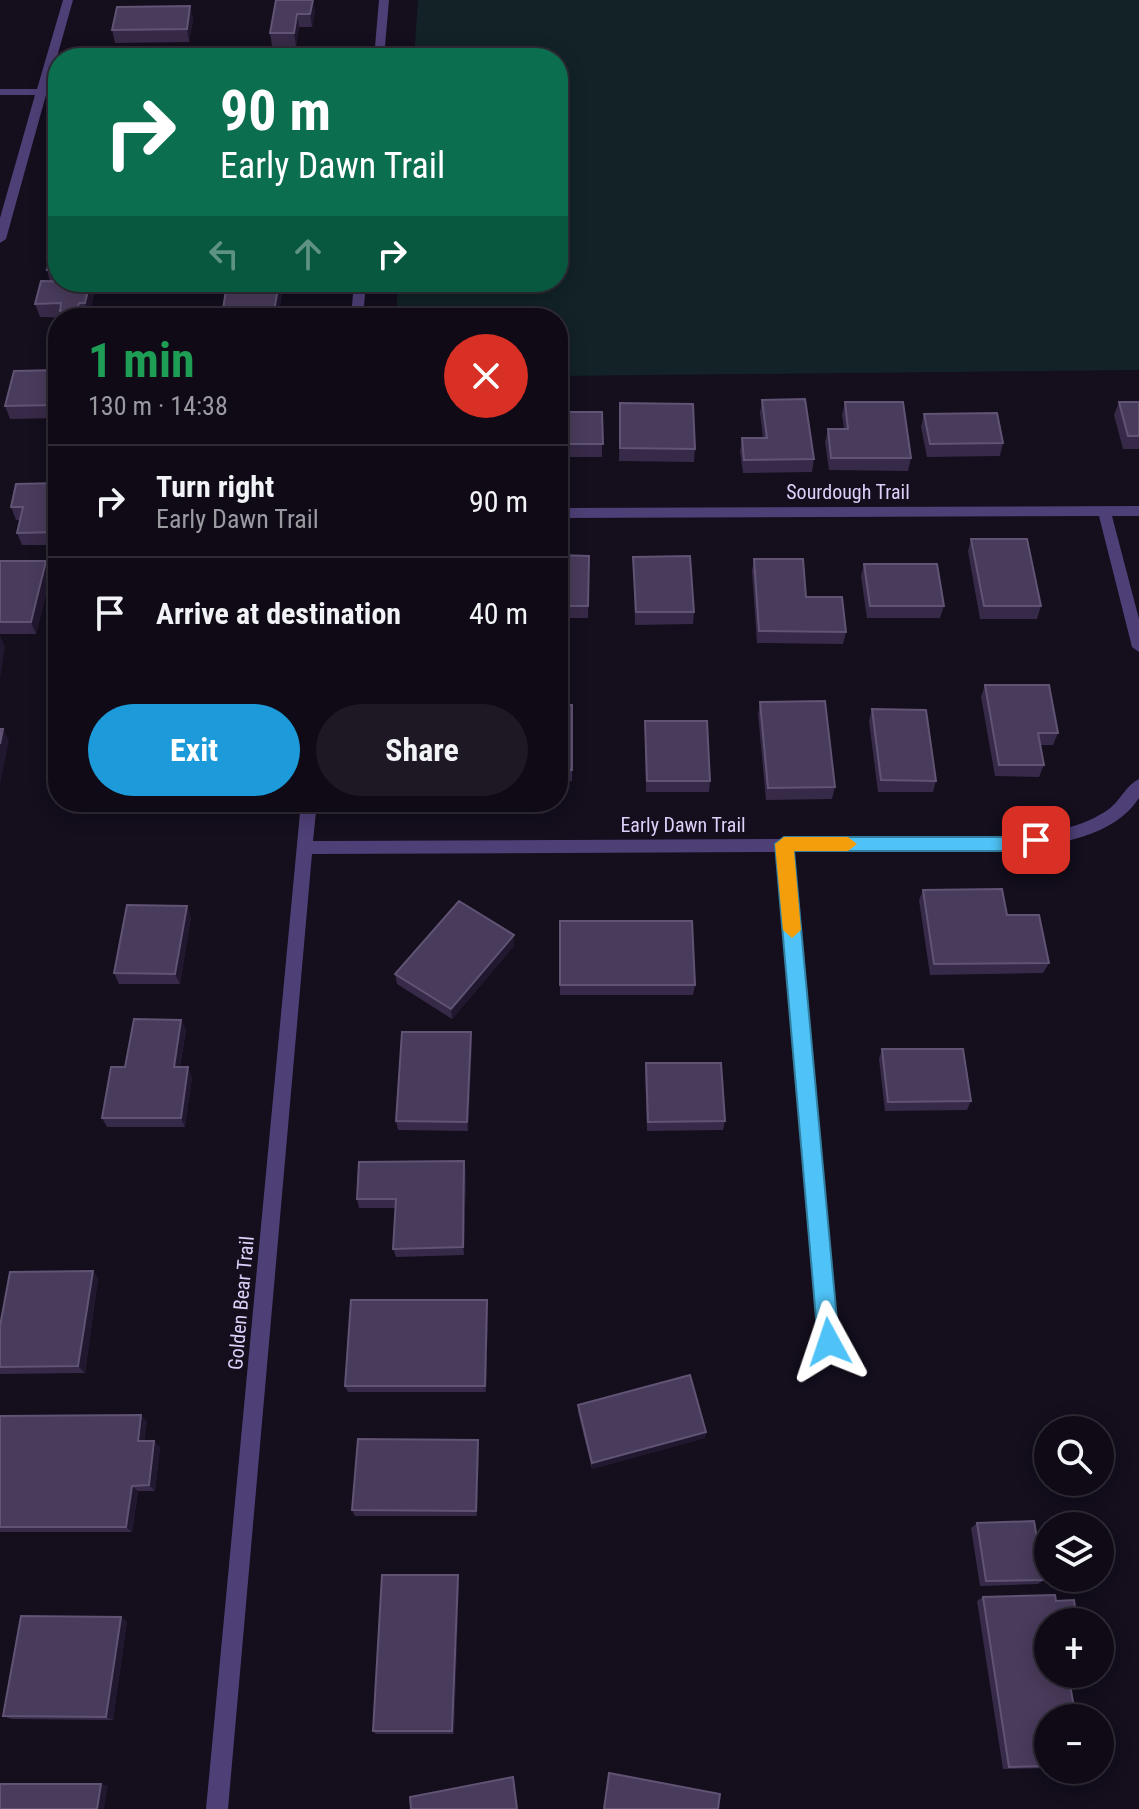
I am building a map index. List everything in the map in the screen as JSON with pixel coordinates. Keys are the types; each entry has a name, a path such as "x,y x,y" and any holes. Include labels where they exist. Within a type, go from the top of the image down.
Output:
{"street":[{"path":"54,48 68,0"},
{"path":"380,48 384,0"},
{"path":"0,239 48,71"},
{"path":"0,92 48,92"},
{"path":"1104,511 1139,647"},
{"name":"Sourdough Trail","path":"568,513 1139,511"},
{"name":"Early Dawn Trail","path":"304,848 1013,844 1080,833 1131,801 1139,785"},
{"name":"Golden Bear Trail","path":"217,1809 308,812"},
{"path":"784,844 829,1342"}],"shaded area":[{"path":"418,0 1139,0 1139,370 568,376 568,308 397,308 397,292 568,292 568,48 415,48"}],"building":[{"path":"276,0 313,0 310,14 297,14 294,33 270,33"},
{"path":"190,6 187,29 112,30 117,7"},
{"path":"41,281 48,281 48,292 88,292 85,303 79,303 78,308 60,308 61,303 35,304"},
{"path":"226,292 277,292 275,308 223,308"},
{"path":"48,370 48,405 5,406 14,371"},
{"path":"805,399 814,459 744,460 742,438 767,438 762,400"},
{"path":"845,402 903,402 911,458 831,458 828,429 848,429"},
{"path":"1119,402 1139,402 1139,436 1128,436"},
{"path":"620,403 693,404 695,449 620,448"},
{"path":"568,412 602,412 603,444 568,444"},
{"path":"997,413 1003,443 930,444 924,414"},
{"path":"48,483 48,532 17,533 23,507 11,507 16,484"},
{"path":"971,539 1027,539 1041,606 984,606"},
{"path":"568,555 589,556 588,606 568,606"},
{"path":"690,556 694,612 636,612 633,557"},
{"path":"754,559 803,559 806,597 842,597 846,632 759,631"},
{"path":"0,561 46,561 31,622 0,622"},
{"path":"864,564 937,564 944,606 870,606"},
{"path":"985,685 1049,685 1058,733 1038,733 1044,765 999,765"},
{"path":"825,701 835,787 768,788 760,702"},
{"path":"568,705 572,705 572,770 568,770"},
{"path":"872,709 926,710 936,781 881,780"},
{"path":"645,721 707,721 710,781 647,781"},
{"path":"1002,889 1007,915 1039,915 1049,963 934,964 923,890"},
{"path":"459,901 514,935 451,1009 395,974"},
{"path":"127,905 187,906 175,974 114,973"},
{"path":"560,921 692,921 695,985 560,985"},
{"path":"134,1019 181,1020 174,1067 188,1067 181,1118 102,1118 111,1067 125,1067"},
{"path":"402,1032 471,1032 467,1122 396,1121"},
{"path":"882,1049 963,1049 971,1101 888,1102"},
{"path":"646,1063 721,1063 725,1121 648,1122"},
{"path":"464,1161 463,1247 393,1249 396,1199 357,1199 359,1162"},
{"path":"93,1271 78,1366 0,1367 0,1326 10,1272"},
{"path":"351,1300 487,1300 485,1386 345,1386"},
{"path":"690,1375 706,1432 592,1463 578,1405"},
{"path":"141,1415 138,1441 154,1441 149,1485 132,1486 126,1527 0,1527 0,1416"},
{"path":"358,1439 478,1440 476,1511 352,1510"},
{"path":"1034,1521 1034,1580 986,1581 977,1523"},
{"path":"382,1575 458,1575 452,1731 373,1731"},
{"path":"1055,1595 1056,1601 1074,1600 1075,1608 1034,1608 1034,1688 1071,1688 1073,1704 1034,1704 1034,1766 1009,1767 983,1597"},
{"path":"21,1616 121,1617 106,1717 3,1716"},
{"path":"609,1773 720,1794 718,1809 604,1809"},
{"path":"513,1777 517,1809 411,1809 410,1797"},
{"path":"0,1784 101,1784 97,1809 0,1809"}],"slow traffic":[{"path":"792,930 784,844 848,844"}],"route":[{"path":"829,1342 784,844 1013,844 1036,840"}]}
